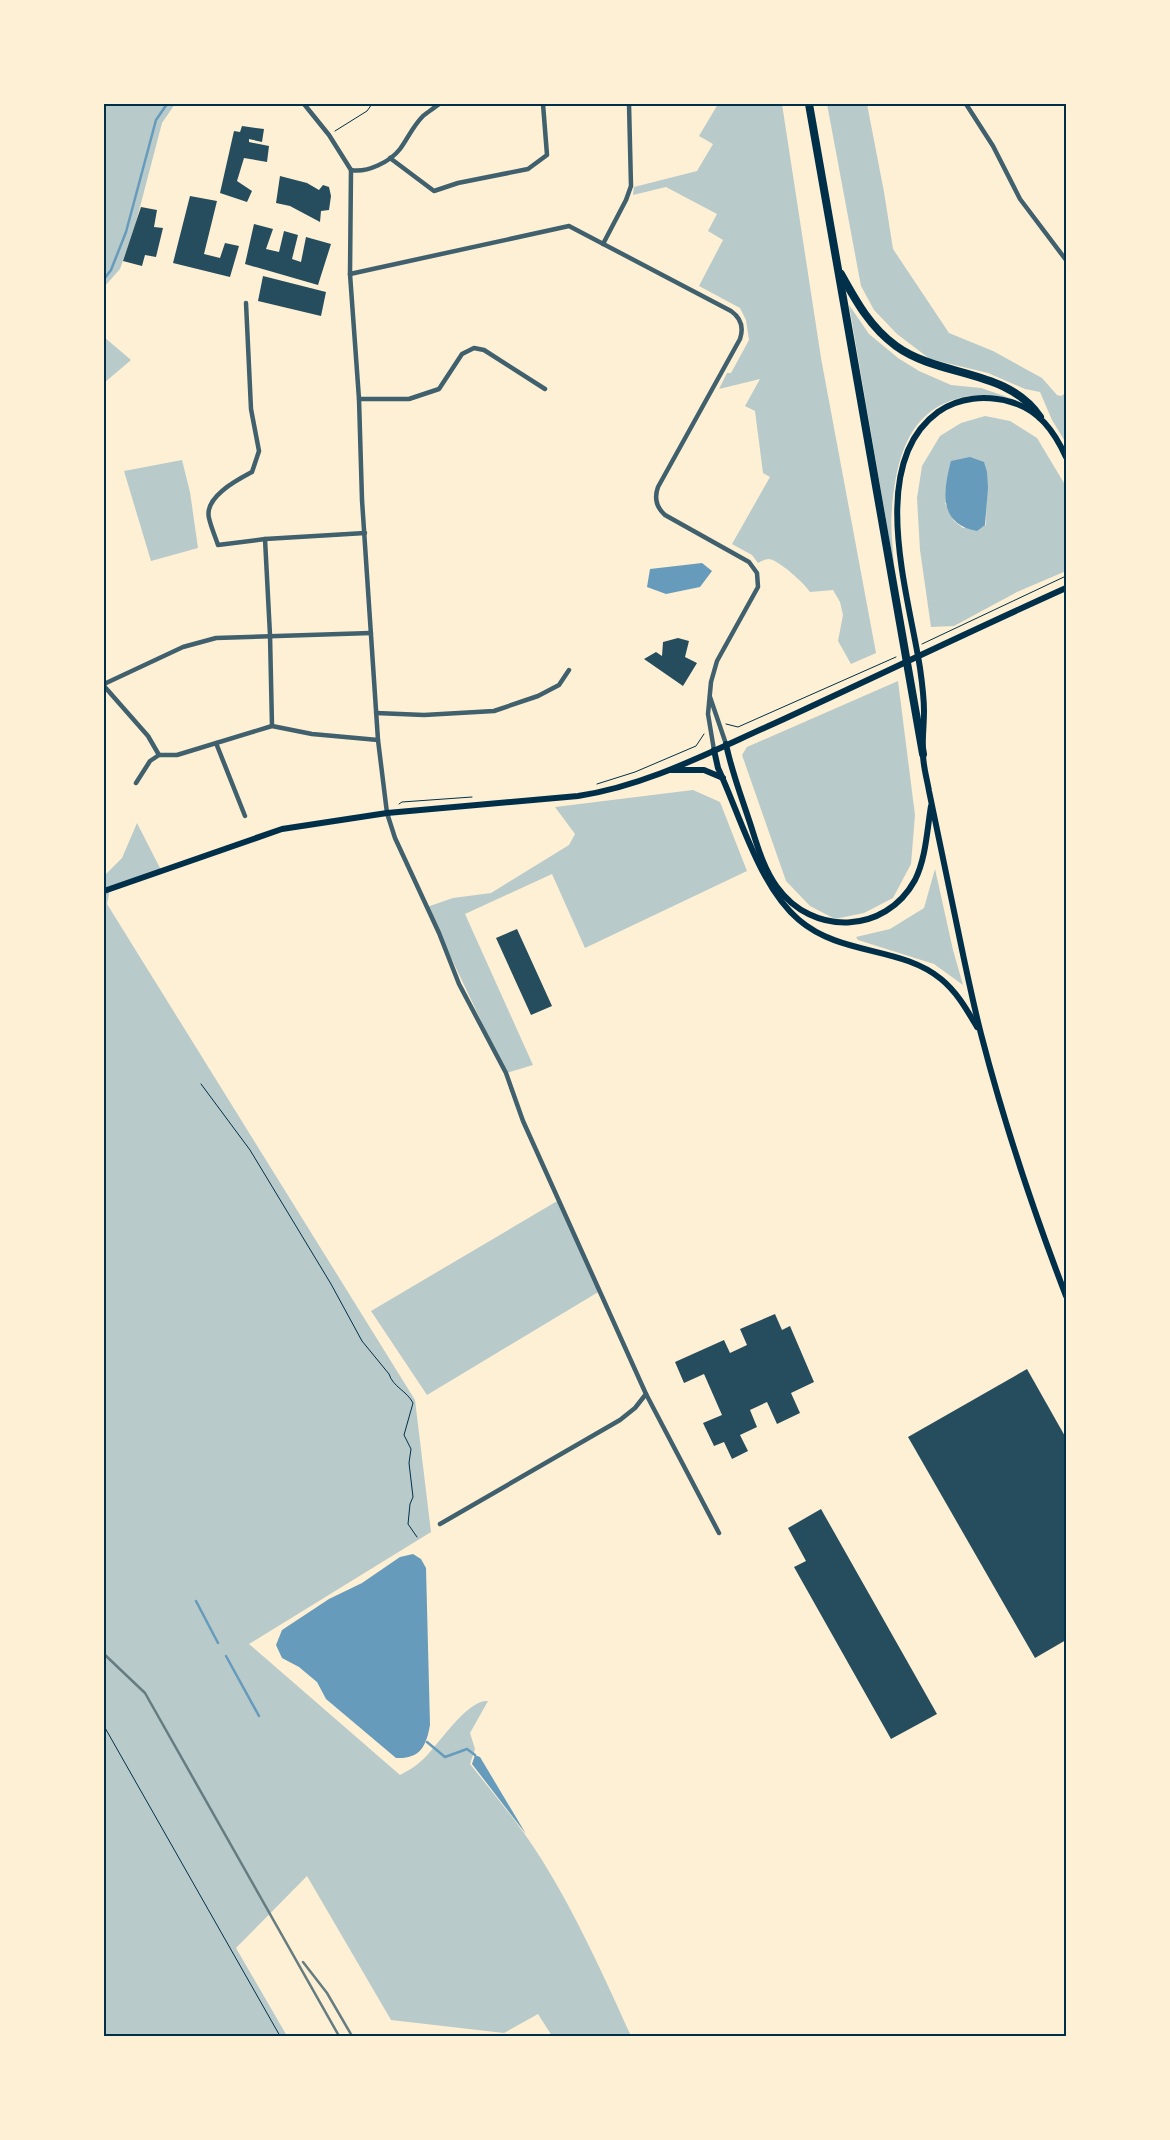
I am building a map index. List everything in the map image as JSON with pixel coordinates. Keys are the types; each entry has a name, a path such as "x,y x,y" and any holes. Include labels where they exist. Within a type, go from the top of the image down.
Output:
{"highway":[{"path":"809,104 922,754"},
{"path":"838,268 866,316 896,346 927,362 1006,387 1025,400 1040,417"}],"main road":[{"path":"1066,457 1053,434 1040,417 1028,409 1008,401 979,398 966,400 954,403 922,426 907,452 899,488 899,535 903,577 920,668 924,707 922,754 980,1032 1044,1238 1066,1296"},
{"path":"104,891 282,829 387,813 578,796 625,786 714,750 1066,588"},
{"path":"726,744 754,834 770,877 793,905 824,921 848,923 870,919 894,906 904,896 916,878 920,865 932,802"},
{"path":"714,750 718,768 763,873 780,901 789,911 810,929 837,943 901,959 935,974 955,994 980,1032"},
{"path":"666,770 704,770 723,778"}],"street":[{"path":"304,104 329,135 351,170 350,274 376,713 387,813 395,838 439,933 459,984 506,1073 523,1122 646,1394 719,1533"},
{"path":"351,170 359,172 390,158 399,150 423,116 439,104"},
{"path":"390,158 434,191 458,183 528,169 547,155 542,104"},
{"path":"603,244 626,200 631,186 629,104"},
{"path":"966,104 993,146 1020,199 1066,260"},
{"path":"350,274 569,226 730,311 736,316 741,324 742,334 739,341 658,487 656,496 658,507 665,516 749,562 757,573 757,589 718,660 711,684 708,710 714,750"},
{"path":"246,303 251,408 259,451 252,472 230,484 214,500 208,516 218,545 265,539 365,533"},
{"path":"358,399 409,399 439,389 462,354 474,348 484,350 546,389"},
{"path":"265,539 272,726"},
{"path":"159,754 148,736 104,685 183,647 216,638 371,633"},
{"path":"376,713 424,715 494,711 538,696 559,685 569,670"},
{"path":"711,684 711,701 726,744"},
{"path":"136,783 150,762 159,754 176,755 272,726 312,734 378,740"},
{"path":"216,743 245,816"},
{"path":"440,1524 620,1420 646,1394"}],"path":[{"path":"329,135 366,111 372,104"},
{"path":"931,640 1066,576"},
{"path":"720,727 726,724 738,727 888,661"},
{"path":"592,786 635,772 696,746 703,735 711,731"},
{"path":"387,813 402,802 477,797"},
{"path":"201,1084 250,1150 332,1284 362,1341 389,1374 392,1381 409,1395 413,1403 404,1435 411,1449 409,1463 413,1497 410,1504 408,1524 417,1537"},
{"path":"104,1726 280,2036"}],"shaded area":[{"path":"104,104 175,104 162,123 135,226 120,269 104,287"},
{"path":"718,104 782,104 821,358 876,653 851,664 838,641 843,615 840,602 833,590 810,592 797,578 779,564 769,559 758,563 752,555 732,544 770,477 763,473 755,411 745,406 760,379 719,389 727,373 731,373 749,340 746,320 740,308 699,286 723,240 708,231 717,214 666,187 633,195 634,187 697,171 713,144 699,136"},
{"path":"827,104 867,104 893,249 949,333 993,351 1042,378 1057,395 1061,396 1066,393 1066,443 1052,420 1040,392 1025,389 988,373 930,359 897,334 874,310 861,286"},
{"path":"849,305 869,334 898,358 919,371 951,385 981,388 1010,398 979,395 956,399 938,407 923,418 912,432 898,467 894,488 891,523 894,566"},
{"path":"104,337 131,360 104,383"},
{"path":"985,416 1010,421 1037,438 1066,487 1066,571 1017,592 954,626 931,627 920,550 917,498 922,466 940,436 961,423","holes":["987,472 986,525 963,528 954,521 945,503"]},
{"path":"182,460 190,492 198,548 151,561 124,471"},
{"path":"898,681 915,815 911,864 893,898 864,913 835,919 810,906 786,881 742,755 747,747"},
{"path":"693,790 720,802 747,871 585,948 552,874 465,914 533,1065 506,1073 427,907 453,898 491,893 569,845 575,834 555,807"},
{"path":"137,823 161,870 110,889 107,904 415,1400 431,1532 249,1644 400,1775 420,1762 461,1716 480,1702 488,1701 470,1733 475,1749 470,1764 526,1836 556,1883 608,1985 631,2036 552,2036 538,2014 504,2033 391,2020 307,1876 236,1948 287,2036 104,2036 104,876 122,858"},
{"path":"935,869 953,950 963,985 934,964 858,940 856,937 890,929 924,908"},
{"path":"559,1200 600,1291 427,1395 371,1311"}],"water":[{"path":"970,457 984,462 987,472 988,488 985,525 977,531 964,527 955,521 946,505 946,484 951,461"},
{"path":"702,563 712,571 700,587 666,594 647,587 650,569"},
{"path":"413,1554 421,1559 426,1568 430,1725 421,1750 411,1756 396,1758 326,1699 317,1682 299,1667 282,1658 276,1645 282,1630 329,1599 362,1583 400,1557"},
{"path":"475,1755 480,1757 526,1834 472,1764"}],"building":[{"path":"242,126 264,129 262,142 249,139 249,142 269,146 267,162 244,158 237,181 252,191 247,202 220,193 234,131 240,132"},
{"path":"280,176 307,183 319,190 323,185 329,187 331,196 329,210 321,211 320,222 290,206 276,203"},
{"path":"190,196 217,201 204,254 220,258 225,243 239,246 230,277 173,263"},
{"path":"141,207 157,210 154,227 163,228 156,257 145,255 142,266 123,261"},
{"path":"254,224 273,229 266,249 279,252 284,231 298,235 292,259 301,262 306,237 331,244 318,285 245,264"},
{"path":"263,276 326,292 321,316 258,301"},
{"path":"678,638 689,641 685,657 697,663 683,686 644,659 656,652 662,656 663,642"},
{"path":"517,929 552,1006 531,1015 496,938"},
{"path":"775,1314 782,1330 790,1326 814,1382 791,1393 800,1413 777,1424 767,1402 750,1410 757,1427 740,1435 748,1451 732,1459 724,1442 714,1446 703,1423 722,1415 704,1374 684,1383 675,1362 724,1340 730,1353 747,1345 740,1329"},
{"path":"1027,1369 1066,1438 1066,1640 1035,1658 908,1437"},
{"path":"821,1509 937,1714 891,1739 794,1567 806,1561 788,1528"}],"waterway":[{"path":"104,279 111,270 126,232 156,120 167,104"},
{"path":"196,1601 218,1643"},
{"path":"226,1656 259,1716"},
{"path":"427,1742 445,1757 467,1749 475,1755"}],"railway":[{"path":"104,1654 145,1693 339,2036"},
{"path":"303,1962 327,1993 352,2036"}]}
